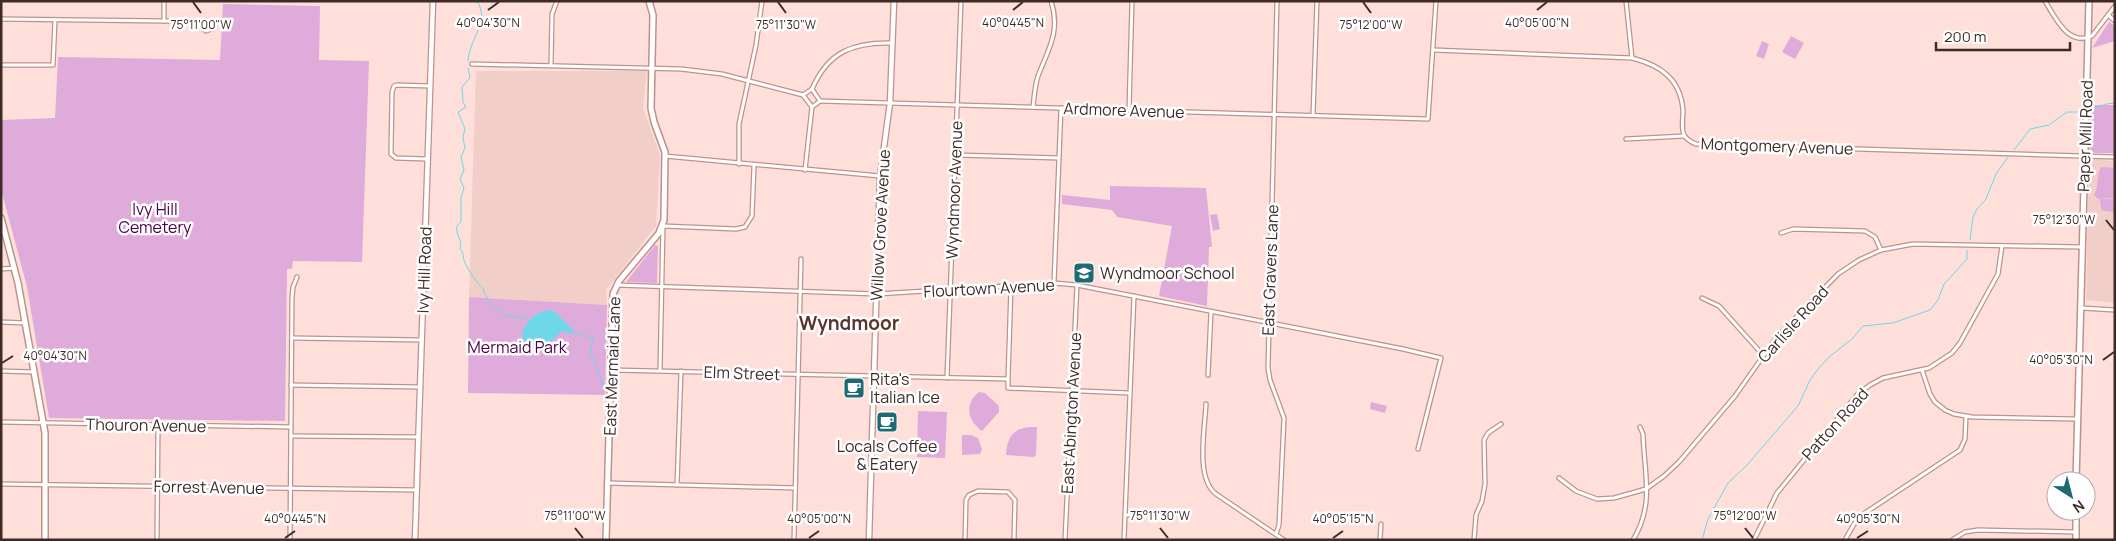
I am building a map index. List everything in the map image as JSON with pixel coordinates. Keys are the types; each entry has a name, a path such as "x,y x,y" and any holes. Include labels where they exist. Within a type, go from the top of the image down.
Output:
{"main road":[{"path":"649,1 653,15 651,113 664,148 665,156 663,226"},
{"name":"Paper Mill Road","path":"2076,471 2089,1"},
{"path":"1,218 15,268 43,424 45,540"},
{"name":"East Mermaid Lane","path":"606,540 613,294 616,285 657,236 663,226"},
{"path":"2076,521 2076,540"}],"street":[{"path":"164,1 164,21"},
{"name":"Ivy Hill Road","path":"415,540 433,1"},
{"path":"551,65 552,14 557,1"},
{"path":"738,164 739,124 761,17 762,1"},
{"name":"Willow Grove Avenue","path":"869,540 880,176 890,103 894,1"},
{"name":"Wyndmoor Avenue","path":"947,378 961,1"},
{"path":"1033,107 1038,76 1053,42 1054,26 1051,1"},
{"path":"1129,110 1132,1"},
{"name":"East Gravers Lane","path":"1276,534 1280,525 1284,418 1268,375 1277,1"},
{"path":"1313,115 1316,1"},
{"path":"1434,50 1436,1"},
{"path":"1626,1 1632,58"},
{"path":"2045,1 2066,31 2076,37 2088,38 2092,36 2115,6"},
{"path":"2108,16 2115,20"},
{"path":"1,19 215,22 213,30 207,31 203,28 202,22"},
{"path":"1,65 53,65 55,20"},
{"path":"803,95 812,89 828,63 846,50 866,43 892,43"},
{"name":"Ardmore Avenue","path":"820,101 1428,119 1434,50"},
{"name":"Montgomery Avenue","path":"1434,50 1632,58 1658,67 1674,82 1682,102 1684,136 1692,143 1702,145 2115,157"},
{"path":"472,64 652,68 708,72 803,95 812,107 805,170"},
{"path":"427,159 396,158 391,154 392,92 394,86 397,85 430,86"},
{"path":"812,89 820,101 812,107"},
{"path":"1054,283 1061,108"},
{"path":"1626,139 1684,136"},
{"path":"956,155 1059,158"},
{"path":"665,156 754,166 880,176"},
{"path":"660,370 663,226 736,229 745,227 752,216 754,166"},
{"path":"1782,233 1793,229 1862,230 1873,236 1881,250"},
{"name":"Carlisle Road","path":"1559,478 1576,491 1597,499 1614,498 1646,489 1679,462 1735,396 1776,338 1838,274 1859,260 1881,250 1913,244 2081,247"},
{"name":"Patton Road","path":"1754,540 1776,493 1858,395 1883,378 1922,370 1944,360 1960,343 1998,274 2002,246"},
{"path":"794,540 801,259"},
{"path":"1,269 15,268"},
{"path":"290,540 293,287 298,277"},
{"name":"Flourtown Avenue","path":"616,285 877,294 1054,283 1077,285 1440,358 1418,449"},
{"name":"East Abington Avenue","path":"1065,540 1077,285"},
{"path":"1011,286 1008,388 1129,394"},
{"path":"1124,540 1134,296"},
{"path":"1702,298 1719,306 1763,355"},
{"path":"2081,308 2115,310"},
{"path":"1208,375 1211,312"},
{"path":"1,322 26,323"},
{"path":"292,338 422,340"},
{"name":"Elm Street","path":"611,370 681,370 873,377 1008,379"},
{"path":"677,485 681,370"},
{"path":"1922,370 1930,394 1936,403 1948,412 1966,416 2077,419"},
{"path":"1,371 34,372"},
{"path":"292,385 420,387"},
{"path":"1206,404 1203,468 1206,482 1212,491 1284,540"},
{"path":"1845,540 1854,524 1862,515 1960,450 1965,439 1966,416"},
{"name":"Thouron Avenue","path":"1,422 291,427"},
{"path":"1474,540 1476,515 1482,501 1485,484 1483,444 1488,433 1501,424"},
{"path":"157,540 158,426"},
{"path":"1633,540 1644,516 1648,500 1643,434 1640,427"},
{"path":"291,436 418,437"},
{"path":"607,483 795,488"},
{"name":"Forrest Avenue","path":"1,484 416,490"},
{"path":"965,540 966,500 971,493 978,491 1008,492 1015,500 1014,540"},
{"path":"1125,515 1139,515"},
{"path":"1380,540 1381,524"},
{"path":"1952,540 1966,532 1978,530 2076,532"}],"shaded area":[{"path":"476,71 647,71 643,108 660,155 656,226 606,290 607,305 469,297"},
{"path":"2089,159 2115,161 2115,303 2086,300"}],"green space":[{"name":"Ivy Hill Cemetery","path":"223,4 320,6 319,60 369,61 362,262 293,261 292,269 287,269 285,421 49,418 27,287 1,189 1,120 55,118 58,57 220,60"},
{"path":"2109,22 2115,26 2115,41 2092,48"},
{"path":"1791,36 1804,43 1795,59 1782,52"},
{"path":"1762,41 1769,44 1764,59 1756,56"},
{"path":"2090,105 2115,105 2115,153 2094,153 2089,148"},
{"path":"2101,167 2115,168 2115,198 2098,199 2094,195"},
{"path":"1110,186 1206,188 1212,247 1209,247 1207,306 1159,296 1172,226 1117,217 1112,210 1062,204 1062,195 1110,200"},
{"path":"2100,199 2115,199 2115,212 2101,209"},
{"path":"1217,214 1220,229 1213,231 1210,215"},
{"path":"655,245 658,246 657,283 626,282"},
{"name":"Mermaid Park","path":"469,297 607,305 605,395 468,393"},
{"path":"979,392 985,393 999,406 999,412 982,431 973,422 969,412 971,402"},
{"path":"1371,402 1387,406 1385,413 1370,409"},
{"path":"918,411 947,412 945,458 917,457"},
{"path":"1037,427 1036,455 1034,457 1006,455 1008,442 1014,433 1023,428"},
{"path":"962,435 971,435 978,438 982,449 980,454 962,455"}],"water":[{"path":"548,310 555,312 574,331 572,334 562,331 548,344 529,346 522,338 524,328 538,313"}],"waterway":[{"path":"468,61 469,53 481,23 481,9 477,1"},
{"path":"468,68 470,78 462,87 463,102 466,107 458,112 465,129 463,137 465,148 461,157 464,170 460,179 464,188 461,198 461,222 457,226 461,242 460,249 469,271 495,307 506,315 521,317 529,321"},
{"path":"2093,109 2115,103"},
{"path":"2014,150 2030,129 2049,125 2067,112 2079,112"},
{"path":"1970,240 1973,217 1986,199 1996,174 2008,157"},
{"path":"1702,540 1708,519 1728,483 1747,465 1798,406 1810,380 1818,369 1829,357 1852,339 1863,326 1893,323 1930,310 1938,300 1944,284 1967,259 1967,250"},
{"path":"573,332 593,338 590,353 603,387"}],"place":[{"name":"Wyndmoor School","path":"1084,273"},
{"name":"Rita's Italian Ice","path":"854,388"},
{"name":"Locals Coffee & Eatery","path":"887,422"}],"district":[{"name":"Wyndmoor","path":"849,323"}]}
